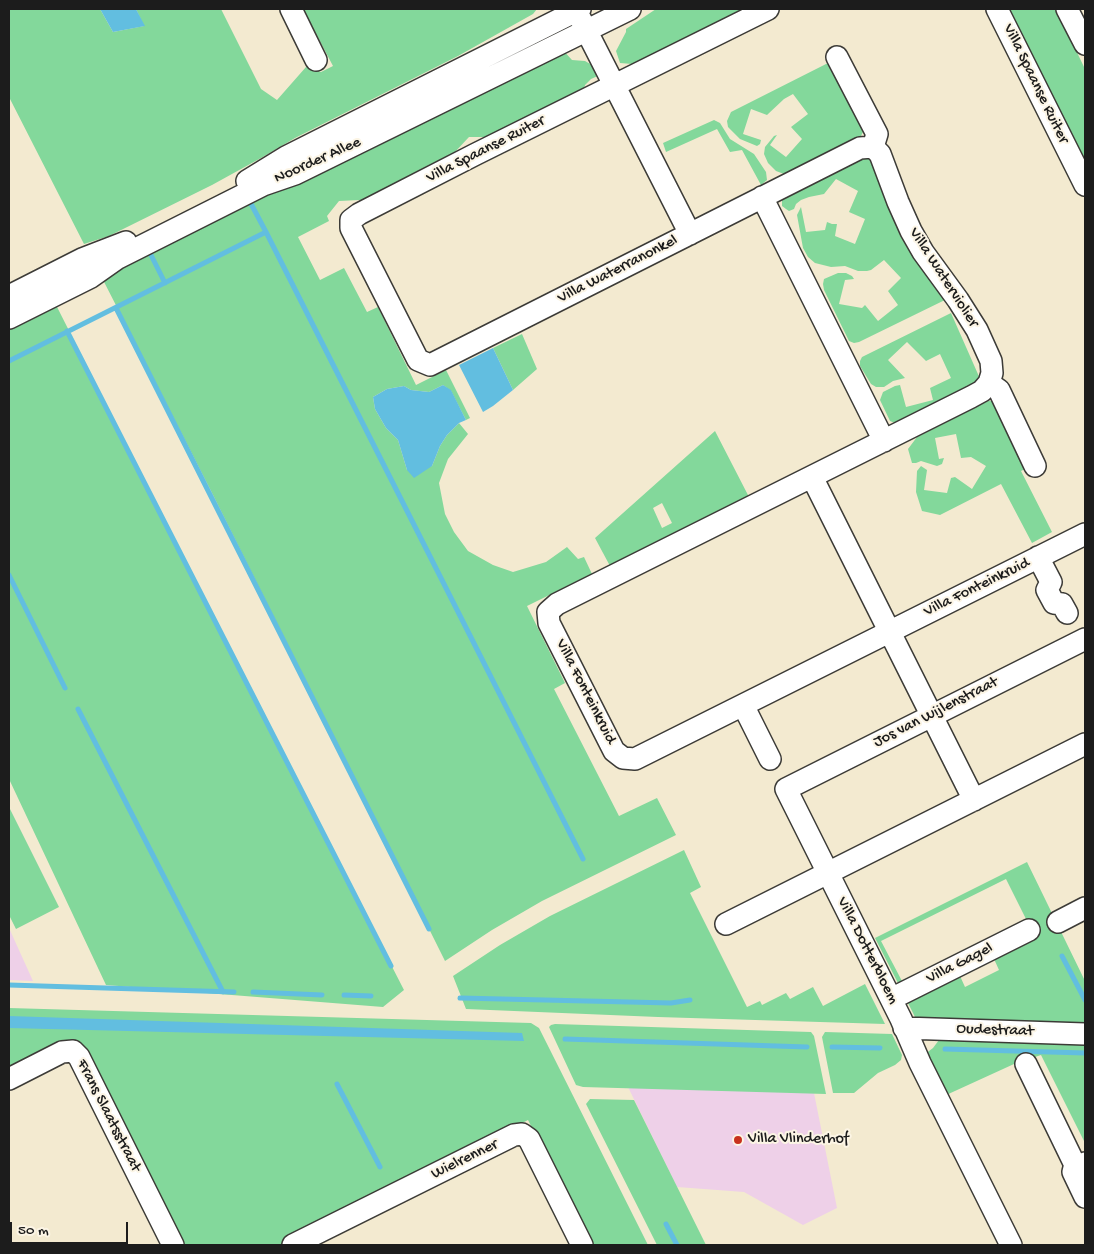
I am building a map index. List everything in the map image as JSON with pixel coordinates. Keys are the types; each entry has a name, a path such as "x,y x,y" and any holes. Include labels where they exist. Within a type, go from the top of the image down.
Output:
{"street":[{"path":"291,9 316,60"},
{"name":"Noorder Allee","path":"9,296 82,259 117,247 259,175 286,157 577,9"},
{"name":"Villa Waterranonkel","path":"423,363 430,365 690,234 577,9"},
{"name":"Noorder Allee","path":"9,318 91,277 118,258 263,185 296,174 630,9"},
{"name":"Villa Spaanse Ruiter","path":"423,363 418,360 383,293 351,228 351,220 367,210 614,85 768,9"},
{"name":"Villa Spaanse Ruiter","path":"998,9 1085,185"},
{"path":"1068,9 1085,44"},
{"name":"Villa Waterviolier","path":"837,57 877,134 874,147 880,154 901,210 923,252 977,330 991,361 992,373 989,383"},
{"path":"690,234 860,148 874,147"},
{"path":"762,197 884,441"},
{"path":"974,800 888,632 812,477 971,398 982,391 989,383 999,390 1035,466"},
{"name":"Villa Fonteinkruid","path":"812,477 557,604 548,612 550,623 614,750 624,758 635,758 1085,534"},
{"name":"Villa Fonteinkruid","path":"1038,557 1051,582 1047,590 1054,603 1064,609"},
{"name":"Jos van Wijlenstraat","path":"786,789 1085,638"},
{"path":"743,705 770,759"},
{"path":"726,924 1085,744"},
{"name":"Villa Dotterbloem","path":"786,789 891,999 1008,1244"},
{"path":"1058,922 1085,908"},
{"name":"Villa Gagel","path":"891,999 1029,930"},
{"name":"Oudestraat","path":"904,1028 1085,1034"},
{"name":"Frans Slaatsstraat","path":"9,1079 62,1052 73,1051 79,1057 173,1245"},
{"path":"1026,1064 1078,1166 1073,1172 1085,1197"},
{"name":"Wielrenner","path":"293,1245 514,1135 522,1134 529,1139 582,1245"}],"shaded area":[{"path":"9,928 33,981 9,980"},
{"name":"Villa Vlinderhof","path":"628,1087 814,1093 837,1208 803,1225 744,1192 677,1187"}],"green space":[{"path":"9,9 100,9 113,32 144,26 136,9 221,9 261,89 277,100 306,67 321,72 333,66 303,9 537,9 533,14 458,56 295,138 212,185 109,236 84,244 9,97"},
{"path":"656,9 754,9 635,68 632,64 620,63 616,51 626,29"},
{"path":"1007,9 1056,9 1085,69 1085,166"},
{"path":"561,48 572,60 585,61 592,65 600,75 591,79 585,85 583,93 487,137 469,137 454,153 456,157 361,204 359,200 339,201 327,216 329,221 298,237 320,280 344,268 367,312 378,307 416,385 446,370 470,418 466,420 451,391 443,385 429,392 411,390 404,386 387,389 373,397 375,409 386,428 398,440 407,470 432,466 440,446 447,435 459,423 468,434 448,459 439,483 445,514 454,532 468,551 493,565 513,572 546,562 567,547 578,559 584,557 592,574 527,606 565,683 554,689 619,816 657,798 676,835 542,901 492,930 445,961 211,491 101,276"},
{"path":"830,62 863,132 861,136 784,174 776,171 768,163 764,154 765,147 777,135 770,145 786,157 802,139 791,127 808,114 793,94 784,99 767,115 751,109 743,134 761,140 757,146 740,139 728,127 727,121 731,112"},
{"path":"714,120 720,123 730,139 754,154 766,172 767,180 761,185 742,150 730,152 717,129 666,152 663,143"},
{"path":"871,156 884,197 900,233 940,295 943,293 949,298 854,343 849,341 824,290 824,279 838,273 846,273 852,276 854,279 845,280 839,304 862,308 865,305 878,321 898,305 888,291 901,278 884,260 867,271 858,271 845,266 831,267 815,263 808,257 803,248 797,215 801,207 806,232 825,230 827,222 837,224 835,236 855,244 865,219 849,212 858,191 836,179 824,194 801,200 794,209 789,211 782,206 782,200 783,194 859,157"},
{"path":"54,301 404,990 383,1007 106,985 9,779 9,324"},
{"path":"951,313 981,381 895,423 890,421 880,400 883,392 900,385 906,407 933,400 930,388 951,378 940,354 926,361 907,342 888,360 905,378 893,381 884,387 876,387 871,384 860,366 862,357"},
{"path":"522,334 537,369 513,390 493,348"},
{"path":"988,401 994,401 1027,468 1021,471 1052,532 1032,543 1001,484 940,515 922,511 916,492 917,471 921,466 927,470 924,490 947,493 951,478 955,477 972,489 986,466 971,457 961,458 956,434 935,438 939,459 944,458 942,464 937,466 921,461 912,463 908,449 917,437"},
{"path":"715,431 749,497 610,566 595,538","holes":["662,503 672,523 662,528 653,508"]},
{"path":"9,807 59,907 16,929 9,915"},
{"path":"684,850 701,887 690,893 747,1007 760,1001 762,1005 786,993 790,999 813,987 823,1006 865,984 885,1024 466,1009 453,976 500,945 550,916"},
{"path":"1027,862 1085,981 1085,1025 918,1023 907,1001 960,976 965,987 999,970 994,959 1036,939 1006,879 881,941 903,983 899,985 875,938"},
{"path":"9,1008 531,1023 539,1028 648,1245 591,1245 528,1120 279,1245 182,1245 84,1050 9,1070"},
{"path":"555,1024 811,1032 814,1036 826,1094 583,1087 576,1085 549,1027"},
{"path":"825,1032 892,1034 902,1055 901,1060 878,1073 854,1093 833,1093 822,1037"},
{"path":"939,1040 1085,1044 1085,1143 1041,1055 1014,1064 944,1096 925,1054"},
{"path":"590,1099 634,1100 706,1245 657,1245 586,1104"}],"water":[{"path":"100,9 136,9 145,26 113,32"},
{"path":"493,348 513,390 483,412 459,365"},
{"path":"443,385 451,390 466,420 459,423 447,435 440,446 432,466 414,478 407,470 398,440 386,428 375,409 373,397 387,389 404,386 411,390 429,392"},
{"path":"9,1016 522,1033 524,1041 9,1028"}],"waterway":[{"path":"249,200 266,232"},
{"path":"9,361 266,232 583,859"},
{"path":"149,251 165,283"},
{"path":"116,308 429,929"},
{"path":"67,331 391,966"},
{"path":"9,575 65,688"},
{"path":"78,709 223,992"},
{"path":"1062,956 1085,1000"},
{"path":"9,985 234,992"},
{"path":"253,992 322,995"},
{"path":"344,995 371,996"},
{"path":"460,998 671,1003 690,1000"},
{"path":"565,1039 807,1047"},
{"path":"832,1047 880,1048"},
{"path":"945,1049 1085,1053"},
{"path":"337,1084 380,1167"},
{"path":"666,1224 677,1245"}],"place":[{"name":"Villa Vlinderhof","path":"738,1140"}]}
